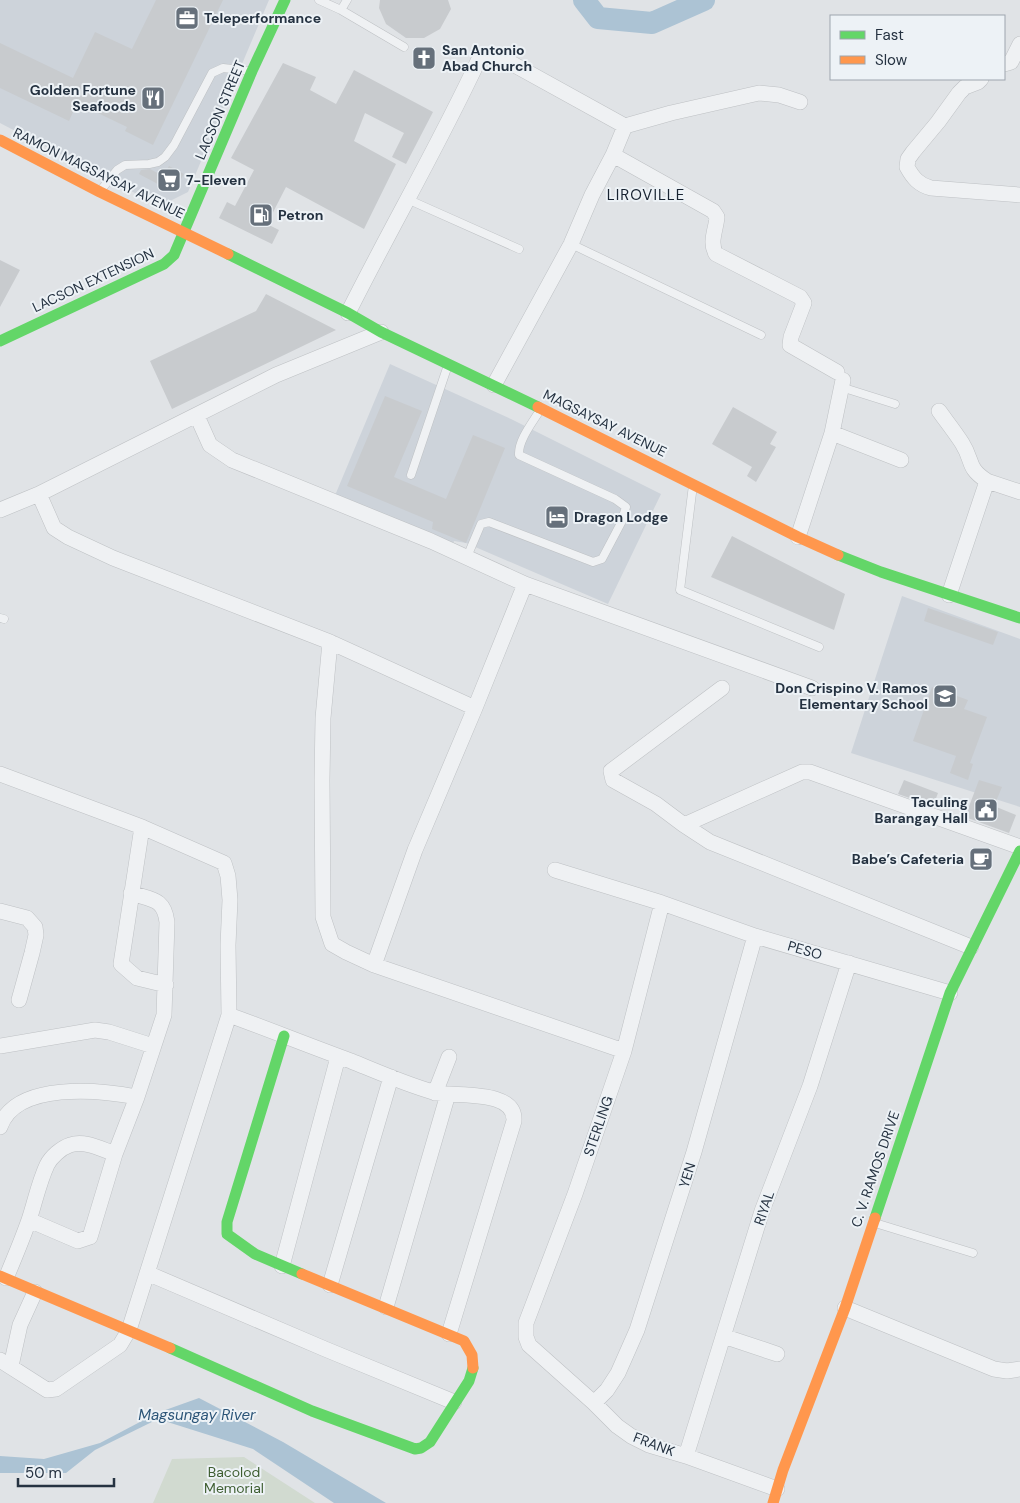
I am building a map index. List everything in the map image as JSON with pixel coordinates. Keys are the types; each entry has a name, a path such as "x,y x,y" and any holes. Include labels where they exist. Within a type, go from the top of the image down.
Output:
{"street":[{"name":"LACSON STREET","path":"185,232 252,71 285,0"},
{"path":"1005,64 1011,62 1020,44"},
{"path":"348,312 452,118 479,59 489,56 502,58 625,126 671,113 759,93 779,95 800,102"},
{"path":"979,80 965,87 959,93 908,159 907,167 917,182 931,188 1020,195"},
{"path":"494,385 571,244 625,126"},
{"name":"RAMON MAGSAYSAY AVENUE","path":"0,140 100,192 185,232"},
{"path":"613,155 712,211 717,217 712,241 712,248 716,254 800,297 804,303 791,337 790,345 840,379 832,433 798,537"},
{"name":"MAGSAYSAY AVENUE","path":"185,232 348,312 381,332 541,408 798,537 844,558 1020,618"},
{"name":"LACSON EXTENSION","path":"0,341 164,264 174,255 185,232"},
{"path":"0,510 38,494 276,375 381,332"},
{"path":"939,411 962,443 972,469 976,474 988,481 1020,492"},
{"path":"197,416 210,445 232,460 467,557 525,584 812,688"},
{"path":"832,433 901,460"},
{"path":"949,595 988,481"},
{"path":"38,494 54,528 68,537 113,558 330,642 475,708"},
{"path":"374,965 415,850 525,584"},
{"path":"330,642 322,744 323,917 332,944 374,965 624,1051"},
{"path":"722,688 611,771 614,780 656,804 710,842 972,948"},
{"path":"684,825 802,772 810,772 1020,847"},
{"path":"0,774 142,827 224,864 227,868 230,900 228,945 229,1015 129,1330 120,1345 56,1388 47,1390 5,1363 35,1292"},
{"path":"142,827 121,964 136,978 166,985"},
{"name":"C. V. RAMOS DRIVE","path":"775,1496 844,1308 950,993 1017,864 1020,851"},
{"name":"PESO","path":"555,870 662,903 755,936 950,993"},
{"path":"29,1220 78,1241 90,1237 115,1154 137,1097 164,1015 166,911 160,903 131,893"},
{"name":"STERLING","path":"529,1345 526,1337 526,1323 575,1194 624,1051 662,903"},
{"path":"0,911 27,918 35,927 36,935 19,1000"},
{"name":"YEN","path":"594,1403 607,1390 618,1373 637,1330 694,1152 755,936"},
{"name":"RIYAL","path":"686,1456 762,1211 810,1086 848,962"},
{"path":"229,1015 391,1077 441,1093 475,1094 507,1104 512,1108 514,1122 449,1334"},
{"path":"0,1046 95,1030 109,1032 153,1046"},
{"path":"115,1154 87,1144 71,1144 62,1149 47,1164 29,1220 3,1277 129,1330 312,1411 415,1449 421,1448 430,1442 469,1381 473,1371 474,1359 472,1350 464,1341 386,1307 282,1266 240,1246 227,1234 226,1222 284,1036"},
{"path":"282,1266 338,1056"},
{"path":"386,1307 449,1056"},
{"path":"330,1285 391,1077"},
{"path":"0,1127 13,1106 40,1096 66,1091 97,1091 137,1097"},
{"path":"147,1273 325,1350 454,1402"},
{"path":"844,1308 994,1369 1007,1371 1020,1369"},
{"path":"723,1336 777,1354"},
{"name":"FRANK","path":"529,1345 617,1426 631,1436 649,1445 686,1456 775,1496"}],"lane":[{"path":"319,0 341,10 404,47"},
{"path":"341,10 347,0"},
{"path":"100,192 117,170 124,165 149,164 158,162 166,157 212,73 223,68 252,71"},
{"path":"407,199 519,249"},
{"path":"571,244 761,335"},
{"path":"411,475 448,363"},
{"path":"840,379 895,404"},
{"path":"467,557 481,524 489,522 593,562 602,559 621,522 626,508 615,499 519,455 522,442 541,408"},
{"path":"693,483 680,590 819,647"},
{"path":"873,1222 972,1253"}],"shaded area":[{"path":"0,0 269,0 188,192 160,206 0,123"},
{"path":"390,364 511,419 661,494 608,604 466,543 454,541 450,551 331,505"},
{"name":"Don Crispino V. Ramos Elementary School","path":"902,596 1020,639 1020,807 851,753"}],"green space":[{"name":"Bacolod Memorial","path":"244,1457 315,1503 153,1503 172,1459"}],"water":[{"name":"Magsungay River","path":"199,1398 283,1442 386,1503 334,1503 253,1449 158,1419 95,1450 66,1473 0,1473 0,1456 44,1459 100,1443 157,1413"}],"building":[{"path":"156,0 223,0 153,145 125,131 127,127 77,103 69,121 0,88 0,43 73,78 95,32 132,49"},
{"path":"380,0 448,0 451,9 440,29 424,38 406,38 386,24 379,8"},
{"path":"283,63 316,77 310,90 336,104 354,70 433,112 406,164 392,157 404,133 365,113 354,141 396,164 364,229 286,187 267,224 279,230 272,244 219,218 227,202 235,206 254,170 231,158"},
{"name":"7-Eleven","path":"169,166 184,174 173,192 139,174 141,170 150,169 163,176"},
{"path":"0,260 20,270 0,307"},
{"path":"266,294 336,330 172,409 150,361 256,311"},
{"path":"385,396 422,411 394,477 446,499 473,435 505,448 466,543 432,529 433,522 347,486"},
{"path":"733,407 777,432 770,444 776,447 756,482 747,476 752,467 712,444"},
{"path":"732,536 845,594 834,630 711,577"},
{"path":"928,608 998,632 993,645 924,621"},
{"path":"932,687 968,700 964,709 987,717 970,763 973,764 968,780 950,773 956,756 913,741"},
{"name":"Taculing Barangay Hall","path":"904,780 938,793 933,806 898,794"},
{"name":"Taculing Barangay Hall","path":"979,780 1002,787 994,806 1016,815 1009,833 965,817"}],"waterway":[{"path":"584,0 598,18 652,23 704,0"}],"traffic: fast":[{"path":"0,341 164,264 174,255 252,71 285,0"},
{"path":"228,254 348,313 381,332 538,407"},
{"path":"838,555 881,572 1020,618"},
{"path":"875,1218 950,993 1020,851"},
{"path":"284,1036 227,1222 227,1234 255,1254 302,1274"},
{"path":"170,1348 312,1411 415,1449 421,1448 430,1442 469,1381 473,1368"}],"traffic: slow":[{"path":"0,140 100,192 228,254"},
{"path":"538,407 798,537 838,555"},
{"path":"773,1503 783,1470 845,1308 875,1218"},
{"path":"302,1274 464,1341 472,1355 473,1368"},
{"path":"0,1276 170,1348"}],"place":[{"name":"Teleperformance","path":"187,18"},
{"name":"San Antonio Abad Church","path":"424,58"},
{"name":"Golden Fortune Seafoods","path":"153,98"},
{"name":"7-Eleven","path":"169,180"},
{"name":"Petron","path":"261,215"},
{"name":"Dragon Lodge","path":"557,517"},
{"name":"Don Crispino V. Ramos Elementary School","path":"945,696"},
{"name":"Taculing Barangay Hall","path":"986,810"},
{"name":"Babe’s Cafeteria","path":"981,859"}],"district":[{"name":"LIROVILLE","path":"646,195"}]}
